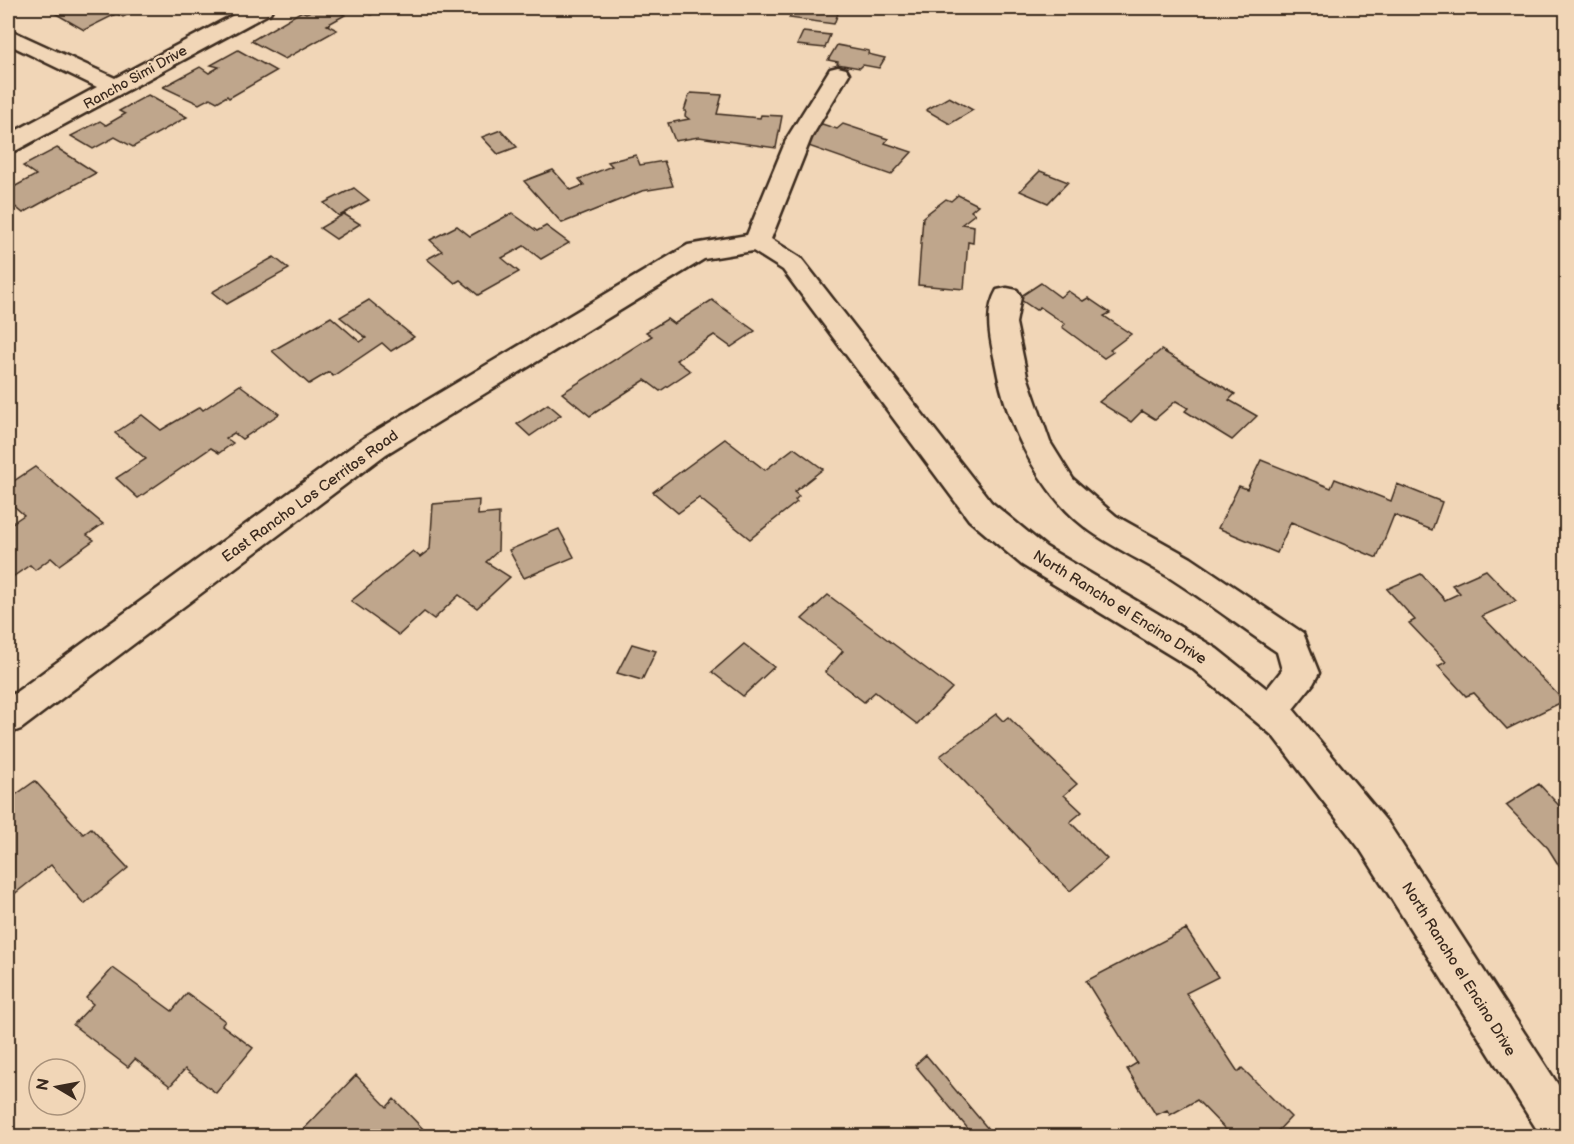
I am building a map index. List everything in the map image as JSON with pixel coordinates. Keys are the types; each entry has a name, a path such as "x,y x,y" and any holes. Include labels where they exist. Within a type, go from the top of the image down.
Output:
{"street":[{"name":"Rancho Simi Drive","path":"8,146 262,8"},
{"path":"8,36 117,88"},
{"path":"757,242 799,138 838,74"},
{"name":"North Rancho el Encino Drive","path":"757,242 792,264 980,511 1034,555 1205,659 1286,725 1374,836 1566,1137"},
{"name":"East Rancho Los Cerritos Road","path":"8,718 375,446 697,250 757,242"},
{"path":"1007,297 1002,323 1012,376 1036,444 1062,487 1106,525 1179,567 1291,643 1301,673 1270,712"}],"building":[{"path":"58,8 143,8 123,17 112,11 109,12 114,15 84,30 51,11"},
{"path":"318,8 329,8 345,15 327,25 337,30 285,59 251,41 302,11 306,13"},
{"path":"356,8 384,8 371,15"},
{"path":"794,8 840,8 834,24 789,18"},
{"path":"803,32 830,35 825,48 797,45"},
{"path":"837,45 869,51 868,54 885,58 879,68 863,65 860,68 837,64 838,62 828,60"},
{"path":"238,50 276,71 229,98 227,96 217,102 210,98 199,104 163,87 200,67 209,73 219,67 211,65"},
{"path":"691,93 722,95 717,114 760,118 761,115 782,116 776,148 699,137 675,141 668,123 689,119 685,116 686,111 684,111"},
{"path":"148,95 187,117 133,147 115,137 93,149 71,136 100,121 106,125 125,114 119,111"},
{"path":"949,97 973,110 950,124 926,110"},
{"path":"819,123 837,129 843,124 888,139 885,143 912,152 891,175 800,143"},
{"path":"501,130 517,147 498,154 482,137"},
{"path":"57,148 96,173 23,213 14,206 8,209 8,185 12,188 36,175 23,166"},
{"path":"636,155 640,165 664,161 673,186 642,191 562,223 524,181 553,170 571,190 584,185 579,179 612,166 608,162"},
{"path":"1040,171 1068,182 1048,203 1020,191"},
{"path":"354,188 369,200 339,216 324,203"},
{"path":"958,195 978,205 971,211 975,214 962,224 974,226 973,243 968,242 964,289 918,285 923,217 946,199 951,201"},
{"path":"512,213 537,231 546,226 569,243 541,259 524,246 502,258 519,272 478,295 460,280 455,283 427,259 442,251 430,240 457,226 470,236"},
{"path":"344,214 360,224 336,239 320,228"},
{"path":"274,257 289,269 227,304 212,292"},
{"path":"1041,283 1060,297 1068,291 1083,301 1088,298 1110,313 1104,316 1131,334 1110,350 1113,352 1104,358 1062,327 1065,324 1040,307 1036,310 1018,298"},
{"path":"369,300 414,337 391,351 382,343 333,376 329,372 309,384 272,351 331,317 360,342 366,338 340,317"},
{"path":"712,300 755,331 731,347 714,335 676,360 690,371 660,391 645,380 590,416 562,393 652,336 646,332 667,319 674,324"},
{"path":"1161,350 1235,394 1229,400 1257,416 1232,440 1185,411 1188,408 1176,401 1155,419 1142,411 1131,422 1099,402"},
{"path":"240,385 279,414 242,439 234,433 226,438 233,443 219,453 211,448 138,498 116,478 146,459 115,433 142,415 161,430 200,407 203,410"},
{"path":"548,404 561,415 530,436 517,424"},
{"path":"725,439 765,470 794,448 823,469 794,492 799,496 795,500 797,502 750,539 699,498 678,513 653,492"},
{"path":"1261,460 1331,488 1335,479 1391,501 1397,484 1442,502 1432,530 1394,515 1377,558 1291,522 1277,553 1218,528 1239,486 1247,489"},
{"path":"35,467 103,524 87,535 94,540 59,565 51,558 35,570 30,565 8,580 8,526 24,515 8,501 8,485"},
{"path":"479,500 478,515 499,513 498,551 486,562 510,577 477,608 459,595 434,619 424,612 399,635 351,601 413,551 420,557 430,549 433,504"},
{"path":"559,529 574,557 524,578 509,550"},
{"path":"1486,570 1516,601 1482,616 1564,701 1507,729 1474,693 1466,696 1438,666 1446,662 1409,623 1415,620 1387,589 1421,574 1445,600 1460,593 1452,585"},
{"path":"828,595 952,688 917,724 875,692 864,702 825,672 843,651 802,619"},
{"path":"632,644 656,651 642,680 617,673"},
{"path":"744,644 774,667 743,696 712,672"},
{"path":"996,714 1003,721 1008,717 1077,784 1064,795 1082,812 1070,822 1107,859 1070,891 940,756"},
{"path":"35,781 83,834 91,828 128,868 84,904 51,865 8,899 8,794 11,798"},
{"path":"1539,784 1566,813 1566,877 1548,848 1506,805"},
{"path":"1186,929 1218,977 1186,993 1238,1072 1242,1068 1291,1117 1273,1136 1232,1136 1197,1100 1170,1115 1167,1110 1156,1115 1127,1069 1137,1063 1086,981"},
{"path":"113,968 172,1011 187,993 225,1021 222,1025 253,1048 216,1093 185,1069 170,1086 135,1059 128,1067 73,1025 93,1004 86,998"},
{"path":"926,1055 994,1136 974,1136 915,1065"},
{"path":"356,1075 387,1107 394,1099 430,1136 297,1136"}]}
